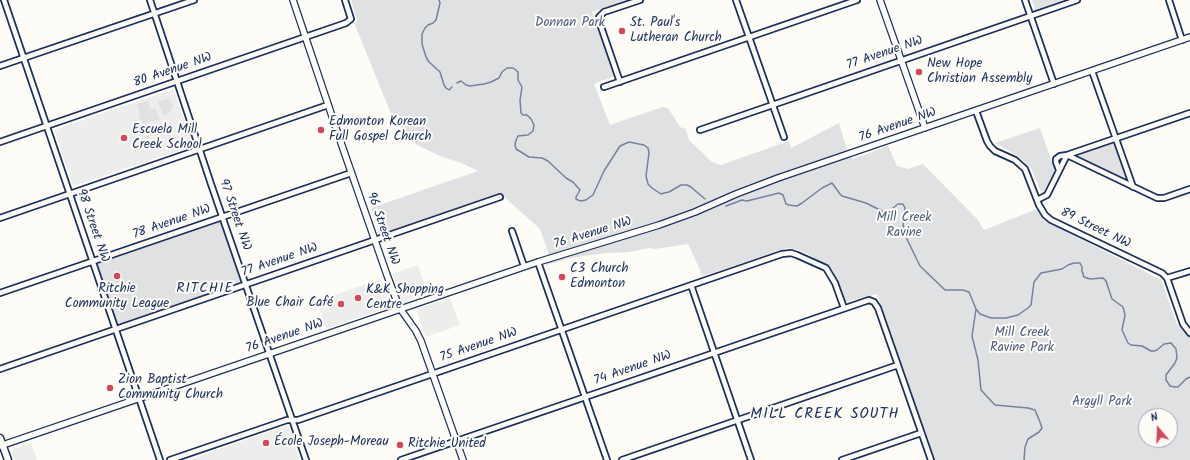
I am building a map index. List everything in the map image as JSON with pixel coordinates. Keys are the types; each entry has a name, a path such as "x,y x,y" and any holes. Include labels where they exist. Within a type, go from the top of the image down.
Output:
{"main road":[{"path":"0,438 1,446 8,460"}],"street":[{"name":"98 Street NW","path":"4,0 160,460"},
{"name":"97 Street NW","path":"150,0 306,460"},
{"path":"0,66 194,0"},
{"name":"96 Street NW","path":"294,0 374,240 400,309 419,335 463,460"},
{"name":"80 Avenue NW","path":"0,142 346,23 352,19 345,0"},
{"path":"620,82 599,21 600,15 604,12 640,0"},
{"path":"736,0 784,136"},
{"path":"604,87 857,0"},
{"path":"880,0 925,128"},
{"path":"1024,0 1054,84"},
{"name":"77 Avenue NW","path":"700,130 1077,0"},
{"path":"1169,0 1182,40"},
{"name":"76 Avenue NW","path":"1,446 524,266 659,225 778,178 1190,37"},
{"path":"1092,70 1133,187"},
{"path":"0,218 328,105"},
{"name":"89 Street NW","path":"976,111 988,144 995,150 1015,160 1025,169 1043,213 1051,220 1162,273 1167,278"},
{"path":"1037,200 1047,195 1067,155 1190,113"},
{"path":"1067,155 1154,197 1161,198 1190,189"},
{"name":"78 Avenue NW","path":"0,293 351,173"},
{"name":"77 Avenue NW","path":"0,369 500,197"},
{"path":"512,232 524,266"},
{"name":"75 Avenue NW","path":"170,460 287,420 298,420 778,255 788,253 796,254 826,268 835,283 844,308"},
{"path":"538,262 607,460"},
{"path":"1190,271 1167,278 1183,324 1190,333"},
{"path":"691,285 752,460"},
{"name":"74 Avenue NW","path":"401,460 867,300 873,301 878,308 898,365"},
{"path":"622,460 898,365 931,460"},
{"path":"842,460 921,433"}],"shaded area":[{"name":"Escuela Mill Creek School","path":"174,89 193,146 73,186 54,130"},
{"path":"418,265 428,294 402,302 392,274"},
{"path":"381,279 391,306 326,329 317,301"},
{"path":"450,298 460,325 426,337 416,309"},
{"name":"École Joseph-Moreau","path":"288,425 300,460 188,460"},
{"path":"31,443 37,460 15,460 12,453 14,449"}],"green space":[{"name":"Mill Creek Ravine Park","path":"351,0 628,0 592,12 614,76 594,84 610,125 662,107 668,108 680,127 686,129 689,140 712,162 721,165 789,141 791,148 839,123 847,150 853,159 888,146 897,166 908,169 923,164 978,220 984,230 1037,209 1043,220 1161,280 1177,324 1190,338 1190,460 935,460 877,294 845,302 833,271 810,255 799,250 787,248 703,276 688,244 570,258 546,265 548,252 540,229 501,194 380,235 371,208 478,171 459,162 442,157 415,144 392,116 355,25 357,20"},
{"path":"1032,0 1063,0 1035,10"},
{"path":"170,98 173,108 169,113 163,115 158,102"},
{"path":"148,101 151,109 155,108 160,119 142,125 138,114 140,113 137,104"},
{"path":"1040,128 1054,168 1054,172 1042,194 1031,168 1018,156 995,143"},
{"path":"1110,143 1115,145 1127,181 1076,156"},
{"path":"219,222 222,224 242,280 241,284 117,325 97,264"}],"waterway":[{"path":"439,0 440,3 436,20 425,28 422,34 422,44 426,57 429,62 440,72 446,88 449,90 452,87"},
{"path":"457,83 461,81 470,86 484,84 499,78 502,72 507,68 513,68 516,70 518,72 518,80 522,87 520,100 521,113 523,115 527,115 534,125 533,131 528,135 518,136 515,145 516,149 529,157 542,158 548,161 566,178 573,182 580,190 576,197 578,200 586,200 593,195 604,171 620,146 629,142 644,145 648,148 649,153 646,176 648,184 652,188 661,194 669,192 681,185 687,185 705,199"},
{"path":"726,206 742,200 747,201 779,193 783,195 786,204 797,206 822,188 832,183 842,196 866,203 884,212 888,212 898,204 903,204 905,208 903,224 905,235 920,266 945,290 963,290 969,292 976,309 980,314 991,318 1006,318 1018,315 1028,308 1031,305 1034,282 1041,273 1062,269 1074,263 1080,263 1084,277 1090,279 1103,278 1106,281 1112,299 1123,307 1125,315 1122,330 1128,343 1131,345 1142,346 1151,351 1157,350 1164,344 1171,343 1176,349 1177,358 1166,375 1166,380 1170,386 1178,387 1190,377"},
{"path":"976,309 972,336 978,360 981,390 995,405 1035,410 1042,428 1039,432 1028,439 1025,447 1024,460"}],"place":[{"name":"St. Paul's Lutheran Church","path":"622,31"},
{"name":"New Hope Christian Assembly","path":"919,72"},
{"name":"Edmonton Korean Full Gospel Church","path":"321,130"},
{"name":"Escuela Mill Creek School","path":"124,138"},
{"name":"Ritchie Community League","path":"117,276"},
{"name":"C3 Church Edmonton","path":"562,277"},
{"name":"K&K Shopping Centre","path":"358,298"},
{"name":"Blue Chair Café","path":"341,304"},
{"name":"Zion Baptist Community Church","path":"110,388"},
{"name":"École Joseph-Moreau","path":"266,443"},
{"name":"Ritchie United","path":"400,445"}],"district":[{"name":"RITCHIE","path":"205,290"},
{"name":"MILL CREEK SOUTH","path":"825,415"}],"park label":[{"name":"Donnan Park","path":"570,24"},
{"name":"Mill Creek Ravine","path":"904,226"},
{"name":"Argyll Park","path":"1102,403"}]}
